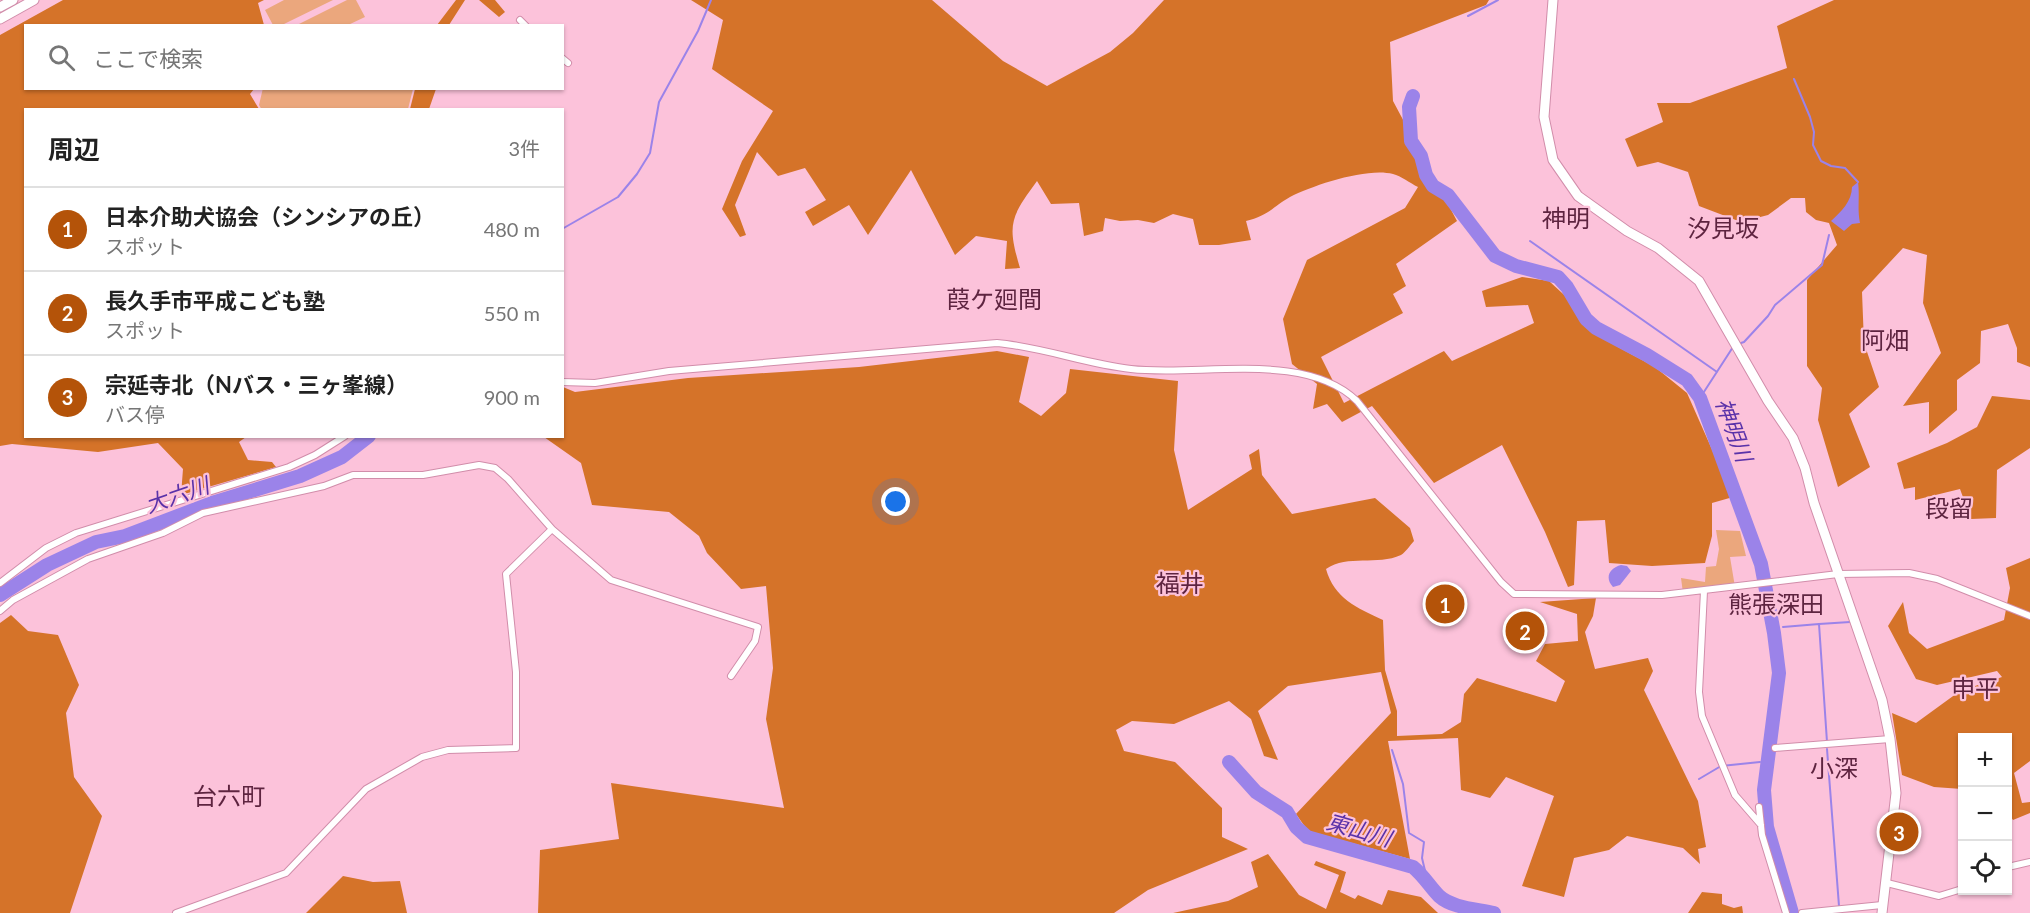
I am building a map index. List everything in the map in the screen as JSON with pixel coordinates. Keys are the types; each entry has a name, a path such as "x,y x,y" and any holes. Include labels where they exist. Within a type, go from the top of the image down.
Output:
{"street":[{"path":"0,8 13,0"},
{"path":"0,19 34,0"},
{"path":"1552,0 1544,117 1553,160 1578,196 1627,231 1658,248 1699,282 1768,401 1793,438 1882,700 1890,739 1896,793 1887,884 1882,909 1802,913"},
{"path":"564,60 568,63"},
{"path":"564,382 595,383 669,371 997,343 1020,345 1100,365 1134,370 1308,374 1345,389 1357,401 1501,582 1514,594 1662,595 1838,574 1909,573 1937,579 2030,616"},
{"path":"0,583 46,548 76,533 289,467 315,455 342,438"},
{"path":"0,611 13,600 88,559 163,533 203,513 324,486 353,475 403,476 479,465 495,468 552,529 612,580 758,627 755,641 731,676"},
{"path":"176,913 286,873 366,789 422,757 448,750 516,748 516,672 506,574 552,529"},
{"path":"1704,591 1699,692 1702,716 1735,795 1761,825"},
{"path":"1775,748 1890,739"},
{"path":"1759,807 1761,825 1786,913"},
{"path":"2012,866 2030,862"},
{"path":"1887,884 1939,896 1958,890"}],"shaded area":[{"path":"63,0 264,0 258,3 264,24 24,24 24,90 253,90 250,94 258,108 24,108 24,438 245,438 239,442 248,460 272,462 276,467 181,495 183,469 158,443 98,452 12,444 0,446 0,35"},
{"path":"284,0 333,0 284,24 272,24 265,10"},
{"path":"347,0 356,0 365,17 350,24 299,24"},
{"path":"456,0 465,0 450,24 438,24"},
{"path":"479,0 495,0 505,12 499,17"},
{"path":"691,0 932,0 1003,61 1047,86 1110,52 1133,33 1164,0 1489,0 1486,5 1390,42 1393,101 1457,221 1396,264 1406,286 1393,294 1403,313 1321,357 1344,403 1444,351 1452,361 1534,323 1528,305 1486,307 1482,291 1522,277 1549,281 1574,304 1583,323 1618,347 1655,367 1687,393 1733,497 1712,503 1712,536 1705,563 1652,566 1609,563 1605,520 1577,521 1574,585 1568,587 1545,532 1502,445 1434,483 1372,406 1342,422 1327,404 1313,409 1317,384 1292,364 1283,319 1307,260 1405,208 1418,187 1402,178 1382,172 1370,173 1341,178 1312,187 1290,197 1260,216 1246,221 1251,240 1219,245 1199,245 1193,219 1173,214 1154,223 1105,218 1103,231 1084,236 1079,203 1051,204 1037,181 1021,204 1014,222 1013,241 1020,268 1005,269 1007,241 976,236 955,255 911,170 868,235 849,205 813,226 805,212 826,200 805,168 778,176 757,152 735,205 746,235 740,237 722,209 742,161 773,111 712,69 723,20"},
{"path":"1834,0 2030,0 2030,367 2017,362 2017,348 2008,324 1981,331 1980,363 1957,380 1957,410 1929,434 1929,402 1903,406 1941,353 1923,303 1927,255 1903,248 1862,292 1864,343 1879,387 1849,414 1870,467 1838,487 1818,420 1822,388 1807,366 1807,280 1837,245 1829,223 1816,220 1806,212 1805,198 1791,198 1768,215 1741,222 1699,206 1688,172 1658,162 1637,167 1625,139 1663,122 1657,103 1690,103 1787,68 1777,26"},
{"path":"263,90 413,90 408,108 261,108 259,105"},
{"path":"415,90 436,90 429,108 410,108"},
{"path":"1858,182 1860,223 1852,224 1844,231 1831,221 1845,206 1852,187"},
{"path":"997,351 1029,357 1019,402 1041,416 1066,393 1070,369 1178,381 1174,450 1188,510 1252,469 1249,455 1259,449 1262,475 1292,514 1375,498 1410,528 1414,541 1401,555 1392,558 1344,562 1326,569 1341,595 1383,620 1385,670 1397,711 1397,736 1442,734 1461,722 1464,694 1477,678 1556,702 1565,681 1536,661 1545,644 1578,641 1577,614 1540,602 1596,598 1593,616 1585,632 1595,669 1648,658 1653,671 1644,690 1698,801 1706,847 1698,849 1700,864 1683,848 1627,836 1609,850 1574,858 1564,897 1522,886 1554,796 1506,777 1490,798 1461,790 1458,738 1388,741 1410,859 1308,831 1296,814 1391,713 1381,672 1288,686 1258,711 1278,760 1264,756 1251,719 1229,701 1174,724 1132,721 1116,730 1124,751 1175,762 1222,808 1222,837 1248,849 1148,890 1114,913 538,913 540,850 619,839 611,783 784,808 766,719 773,668 766,586 741,589 707,553 699,536 669,512 592,505 581,463 545,438 564,438 564,387 575,392 688,378 859,367"},
{"path":"1992,396 2030,400 2030,448 1997,470 1996,518 1971,519 1960,489 1915,500 1915,487 1904,489 1897,463 1947,443 1977,427"},
{"path":"1716,530 1740,531 1746,556 1730,557 1735,587 1683,593 1681,578 1705,582 1706,567 1716,566 1719,549"},
{"path":"2030,558 2030,761 2014,773 2022,803 2030,802 2030,813 2013,820 2012,733 1958,733 1958,789 1934,787 1902,775 1892,713 1916,723 1960,691 2002,677 1997,671 1937,685 1916,679 1888,626 1903,602 1909,633 1927,649 2004,620 2010,588 2006,568"},
{"path":"1621,565 1627,566 1631,571 1620,585 1613,587 1609,580 1610,573"},
{"path":"11,615 28,631 58,635 79,685 66,713 74,777 102,816 70,913 0,913 0,623"},
{"path":"1268,854 1299,895 1326,909 1339,875 1314,865 1316,861 1346,872 1340,892 1355,899 1358,895 1382,905 1388,890 1421,897 1438,913 1173,913 1228,901 1258,887 1251,862"},
{"path":"343,876 373,882 400,881 407,913 306,913"},
{"path":"1702,892 1722,894 1722,904 1734,908 1742,906 1743,913 1688,913"}],"waterway":[{"path":"564,228 618,197 637,174 650,153 659,102 698,31 711,0"},
{"path":"1468,16 1498,0"},
{"path":"1794,79 1810,117 1814,132 1813,145 1821,161 1831,166 1845,168 1858,182"},
{"name":"神明川","path":"1413,96 1409,107 1411,141 1421,156 1426,175 1433,186 1448,195 1495,256 1516,266 1558,277 1567,287 1586,319 1596,328 1647,355 1687,380 1700,398 1761,564 1774,633 1779,673 1764,790 1767,827 1792,913"},
{"path":"1738,344 1744,342 1775,305 1822,265 1829,235"},
{"path":"1530,241 1717,372"},
{"path":"1700,398 1733,347"},
{"name":"大六川","path":"0,595 47,565 96,542 125,536 212,503 300,476 342,457 366,438"},
{"path":"1827,742 1819,624 1850,622"},
{"path":"1783,627 1819,624"},
{"path":"1827,749 1839,906"},
{"path":"1392,750 1403,784 1409,833 1424,842 1422,858 1427,879"},
{"name":"東山川","path":"1229,762 1256,792 1287,812 1296,827 1307,837 1413,867 1444,900 1458,906 1494,913"},
{"path":"1699,779 1721,766 1760,762"}],"place":[{"name":"日本介助犬協会（シンシアの丘）","path":"1445,604"},
{"name":"長久手市平成こども塾","path":"1525,631"},
{"name":"宗延寺北（Nバス・三ヶ峯線）","path":"1899,832"}],"district":[{"name":"神明","path":"1566,219"},
{"name":"汐見坂","path":"1723,229"},
{"name":"葭ケ廻間","path":"994,300"},
{"name":"阿畑","path":"1885,341"},
{"name":"段留","path":"1949,509"},
{"name":"福井","path":"1180,584"},
{"name":"熊張深田","path":"1776,605"},
{"name":"申平","path":"1975,689"},
{"name":"小深","path":"1834,769"},
{"name":"台六町","path":"229,797"}]}
